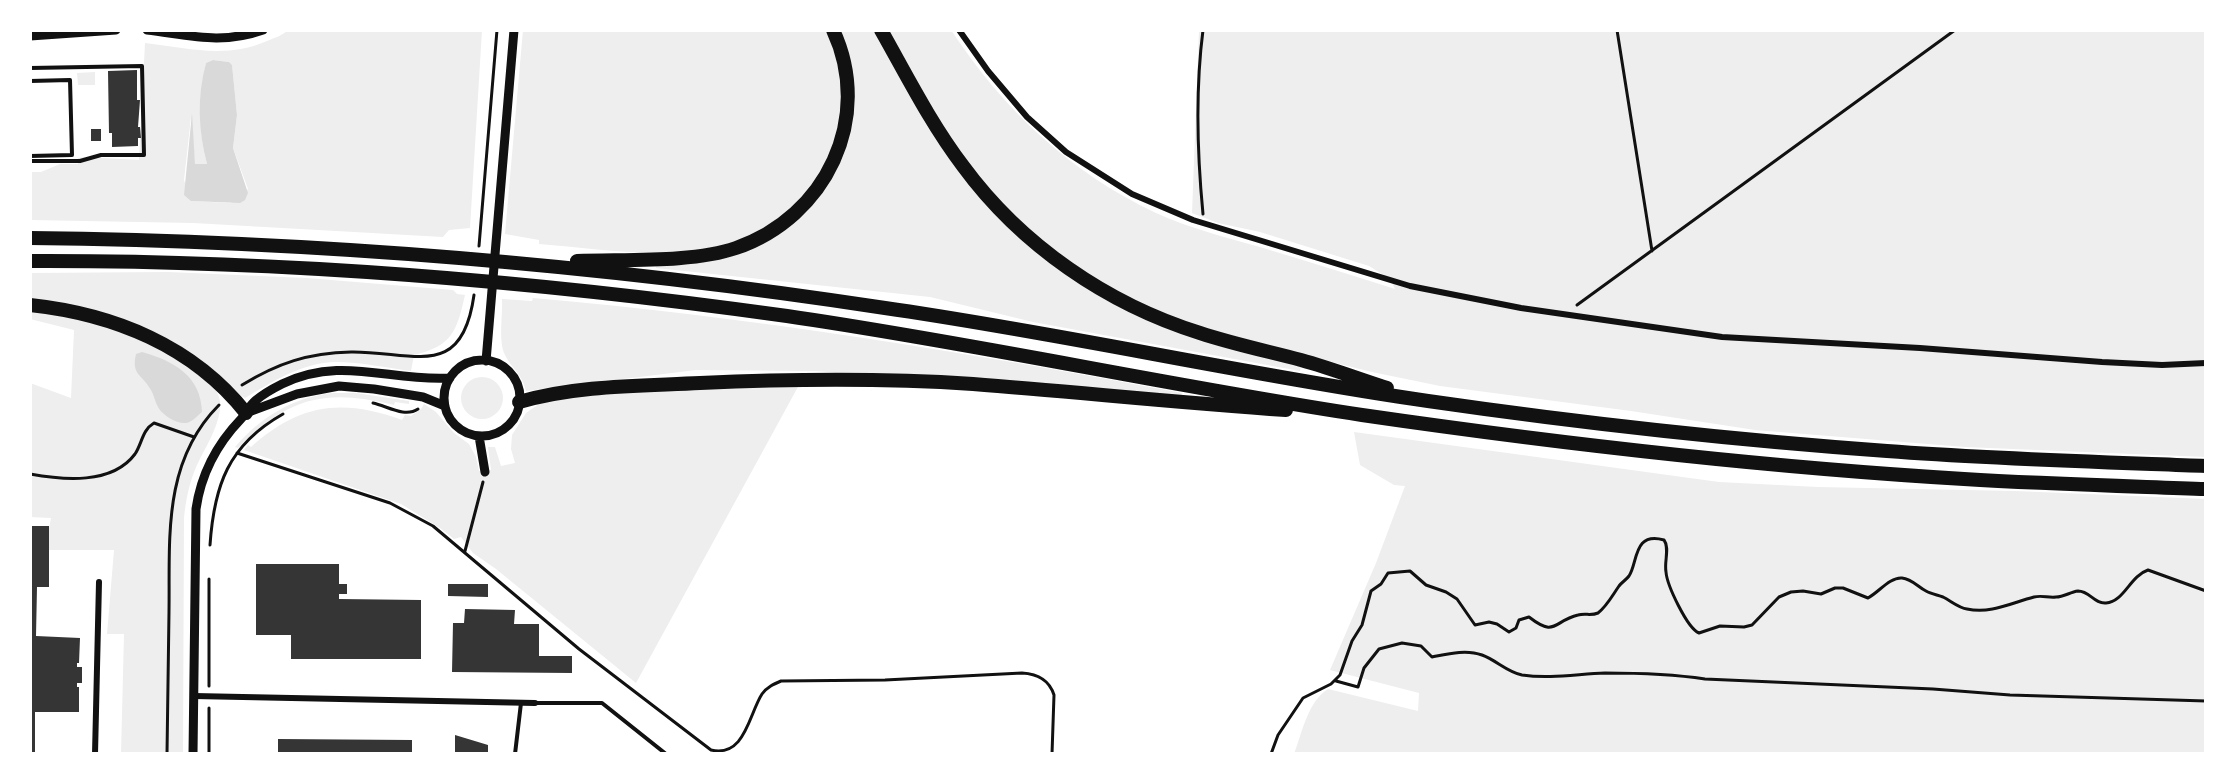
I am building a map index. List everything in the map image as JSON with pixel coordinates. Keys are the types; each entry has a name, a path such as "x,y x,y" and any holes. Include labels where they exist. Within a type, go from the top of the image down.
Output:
{"highway":[{"path":"518,263 711,254 735,248 761,237 782,224 800,209 822,183 834,161 842,138 846,113 846,80 843,61 833,30"},
{"path":"881,30 921,102 968,173 998,208 1033,241 1076,273 1119,300 1199,333 1303,360 1426,401"},
{"path":"30,238 196,241 460,257 675,279 893,309 1426,401 1606,425 1737,439 1891,451 2206,466"},
{"path":"30,261 214,265 516,285 798,318 1027,355 1363,415 1667,455 1969,480 2206,489"},
{"path":"30,305 85,314 129,327 164,344 206,371 246,413"},
{"path":"519,402 558,393 659,385 743,381 901,381 971,384 1183,403 1363,415"}],"street":[{"path":"30,36 116,30"},
{"path":"147,30 235,38 263,30"},
{"path":"486,361 513,30"},
{"path":"959,30 1010,98 1066,152 1132,194 1172,213 1204,224 1410,286 1474,300 1563,315 1722,337 1920,348 2102,362 2162,365 2206,363"},
{"path":"486,361 503,367 510,373 519,389 519,402 516,415 504,429 488,436 479,436 460,430 448,415 445,406 446,387 455,371 470,363 486,361"},
{"path":"193,754 195,522 198,497 207,469 219,446 253,402 290,380 322,371 363,370 426,380 450,378"},
{"path":"246,413 297,394 339,386 363,387 423,397 445,406"},
{"path":"479,436 485,472"},
{"path":"95,754 99,582"},
{"path":"194,696 535,703"}],"lane":[{"path":"30,68 142,66 144,155 101,155 80,161 30,161"},
{"path":"30,81 70,80 72,155 30,156"},
{"path":"515,754 521,703"},
{"path":"535,703 602,703 666,754"}],"path":[{"path":"479,251 497,30"},
{"path":"1203,30 1197,115 1204,224"},
{"path":"1617,30 1652,251"},
{"path":"1563,315 1955,30"},
{"path":"426,380 435,356 452,347 467,327 474,292"},
{"path":"364,402 410,413 418,409 423,397"},
{"path":"209,548 215,496 224,473 237,453 257,431 290,410"},
{"path":"30,474 74,478 108,474 133,458 147,428 154,423 194,437 184,456 170,509 167,754"},
{"path":"237,453 390,502 433,526 579,649 711,750 725,751 733,748 744,734 763,693 768,687 782,681 885,680 1031,674 1045,679 1052,688 1052,754"},
{"path":"465,552 485,472"},
{"path":"1271,754 1278,735 1303,698 1336,681 1343,669 1352,641 1362,625 1369,593 1381,584 1388,573 1410,571 1426,585 1452,595 1461,603 1475,625 1490,622 1497,624 1507,632 1516,628 1519,620 1529,617 1539,625 1550,628 1575,615 1594,615 1602,611 1620,584 1628,577 1640,547 1652,539 1661,538 1667,543 1665,564 1667,578 1690,627 1699,633 1720,626 1752,626 1779,597 1791,592 1821,594 1835,588 1843,588 1868,598 1899,578 1911,581 1963,608 1979,610 2002,609 2036,597 2045,595 2059,597 2079,591 2086,592 2099,602 2108,603 2119,597 2130,582 2148,570 2206,591"},
{"path":"209,571 209,754"},
{"path":"1336,681 1358,687 1364,668 1379,649 1402,643 1421,646 1432,657 1460,652 1481,654 1520,675 1554,677 1604,673 1672,674 1705,679 1933,688 2010,695 2206,701"}],"shaded area":[{"path":"288,30 482,30 470,228 449,230 443,237 193,223 30,220 30,172 41,172 60,164 78,164 78,158 85,157 139,160 145,43 207,51 237,50 278,37","holes":["213,60 229,62 232,66 237,115 233,148 248,189 231,203 191,201 184,180 191,117 195,164 207,164 200,113 206,63"]},
{"path":"523,30 827,30 837,63 842,97 841,117 829,158 805,195 774,223 756,233 710,248 662,253 600,250 539,244 539,240 505,234"},
{"path":"840,30 875,30 946,150 1090,288 1301,365 1300,371 1033,322 930,297 656,268 657,263 785,229 846,140"},
{"path":"886,30 951,30 993,86 1040,136 1067,158 1124,197 1170,219 1199,229 1395,289 1390,279 1369,266 1260,232 1218,223 1192,213 1199,30 2206,30 2206,457 1965,447 1755,430 1440,386 1372,372 1243,340 1193,325 1153,310 1109,289 1044,243 996,198 952,142"},
{"path":"213,60 229,62 232,65 237,115 233,148 248,193 245,200 240,203 191,201 184,195 192,113 195,164 207,164 200,126 200,100 206,63"},
{"path":"95,72 95,85 78,85 77,73"},
{"path":"168,272 307,278 453,290 457,294 465,295 456,327 451,335 437,347 414,355 411,371 355,363 324,363 288,374 245,398 202,361 170,340 30,299 30,273"},
{"path":"533,298 696,315 859,337 1182,393 1181,397 815,371 696,370 526,391 503,349 502,299 532,301"},
{"path":"30,309 95,323 152,344 202,376 219,396 220,410 214,432 192,478 184,518 183,754 121,754 124,634 107,634 114,550 45,550 51,518 30,517 30,383 71,398 74,330 30,319"},
{"path":"142,352 165,360 184,372 197,389 202,412 192,420 182,423 175,421 160,410 151,390 136,370 136,354"},
{"path":"482,377 490,378 497,383 502,390 502,406 497,413 490,418 482,419 474,418 467,413 462,406 461,398 462,390 467,383 474,378"},
{"path":"799,385 636,683 496,569 473,553 461,537 454,539 401,504 244,450 248,445 251,447 286,422 322,409 360,409 402,420 405,415 411,416 421,409 424,404 436,412 454,433 469,444 476,457 479,471 491,470 488,447 495,447 501,466 515,463 511,449 512,435 526,413 539,404 595,393"},
{"path":"332,393 356,393 409,401 409,404 395,402 394,405 348,397 309,401 274,417 238,448 235,447 245,436 278,411 304,399"},
{"path":"1354,432 1719,482 2206,499 2206,754 1294,754 1315,701 1328,689 1418,711 1419,693 1330,670 1376,563 1405,486 1394,485 1360,465"}],"building":[{"path":"137,70 137,100 140,100 138,127 140,127 141,138 138,138 138,146 112,147 112,133 109,133 108,71"},
{"path":"91,129 101,129 101,141 91,141"},
{"path":"30,526 49,526 49,587 37,587 36,636 80,638 77,667 82,667 82,683 77,683 79,712 35,712 35,754 30,754"},
{"path":"256,564 339,564 339,584 347,584 347,594 339,594 339,599 421,600 421,659 291,659 291,635 256,635"},
{"path":"448,584 488,584 488,597 448,596"},
{"path":"465,609 515,610 514,624 539,624 539,656 572,656 572,673 452,672 453,623 464,623"},
{"path":"455,735 488,745 488,754 455,754"},
{"path":"278,739 412,740 412,754 278,754"}]}
